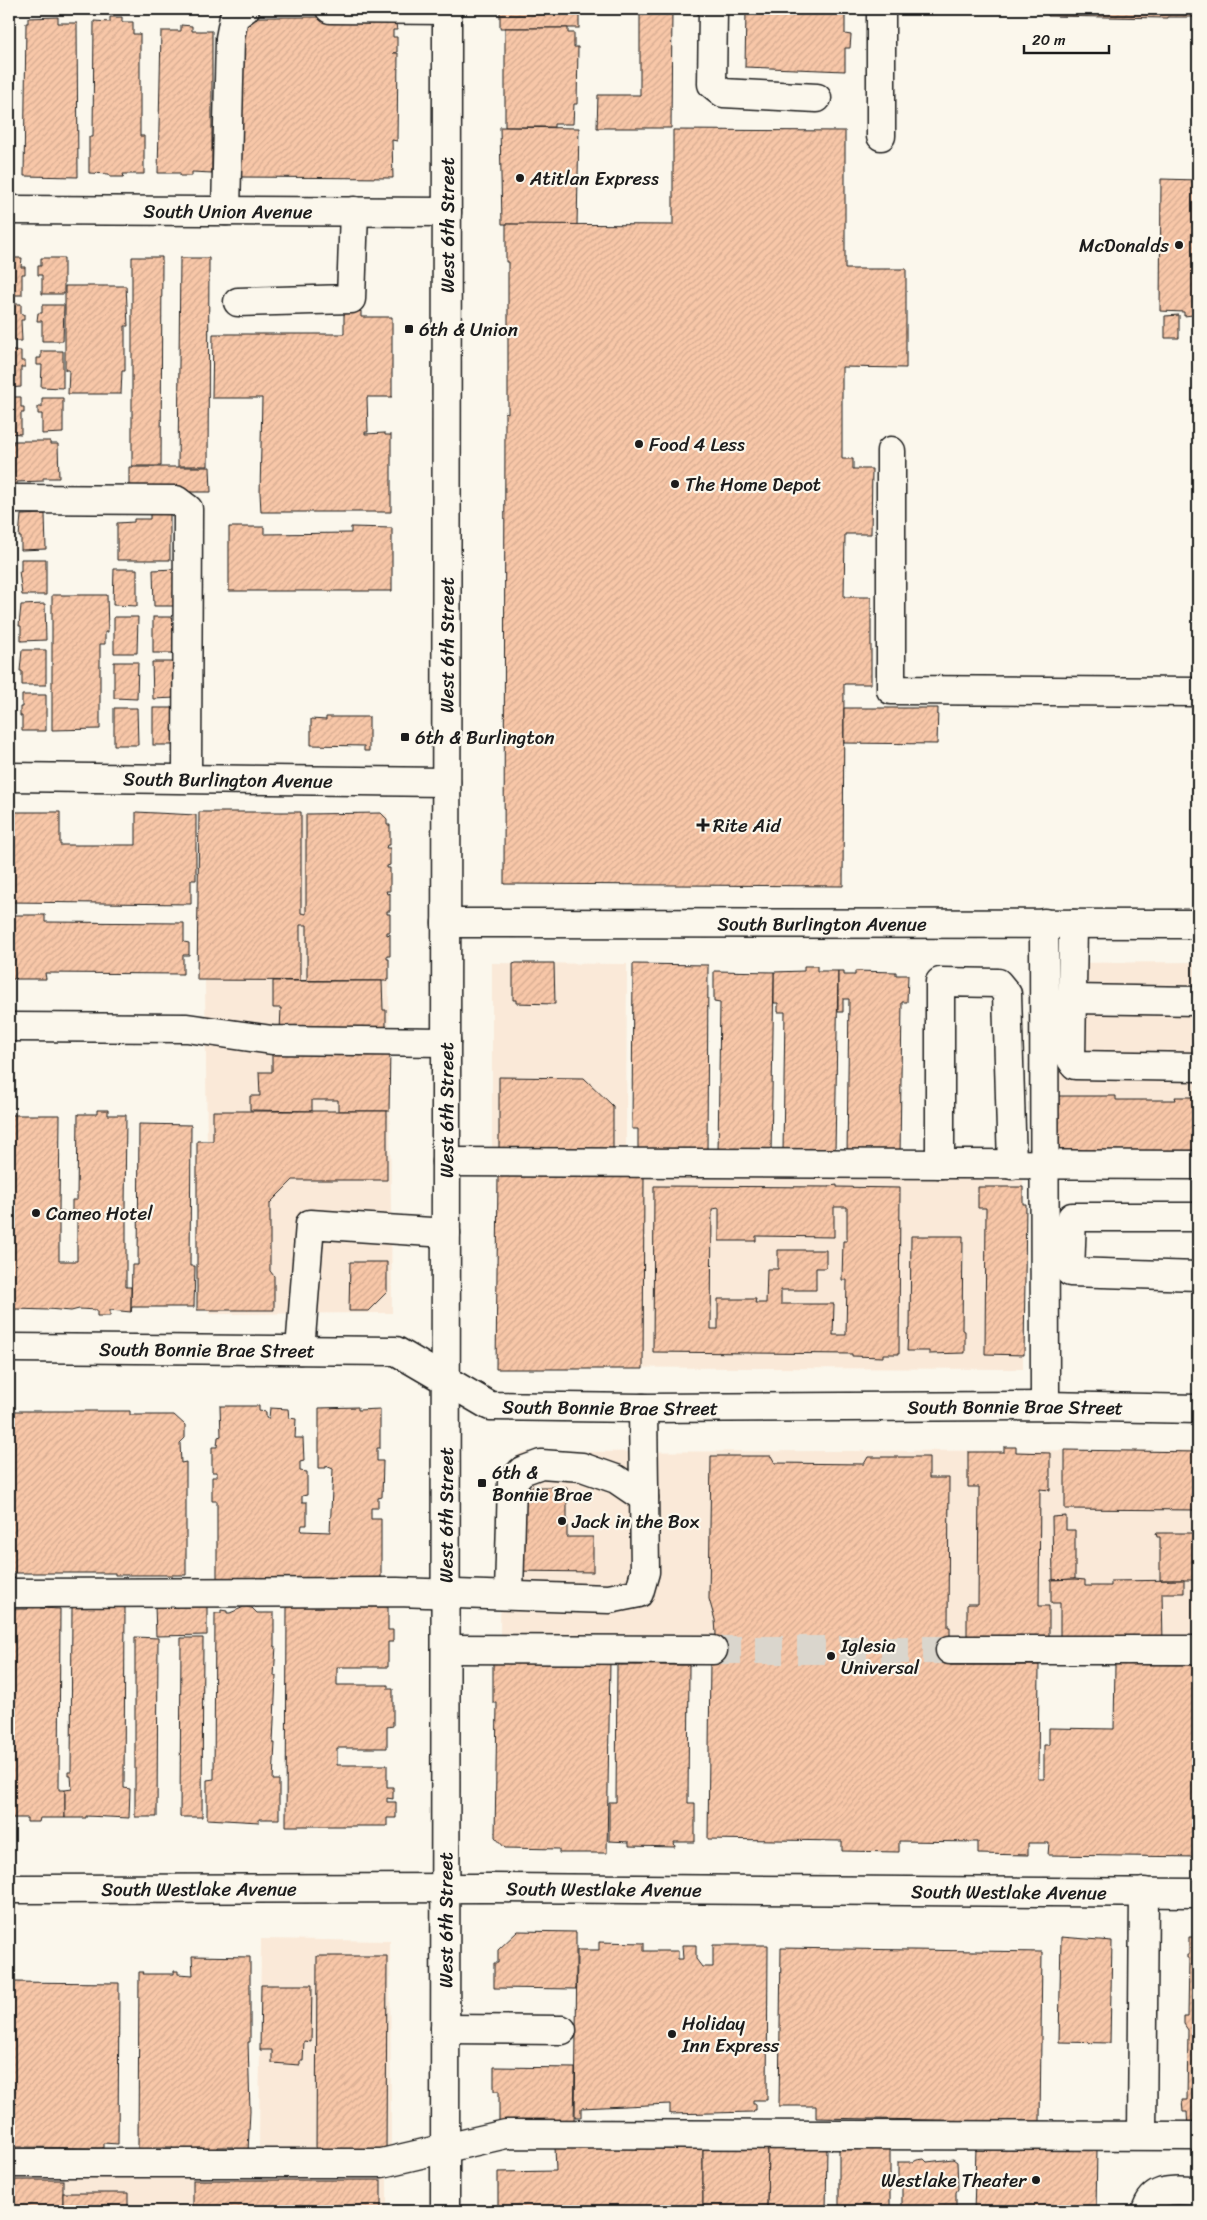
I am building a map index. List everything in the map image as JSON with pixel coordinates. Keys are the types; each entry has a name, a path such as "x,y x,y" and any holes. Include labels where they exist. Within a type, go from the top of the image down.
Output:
{"street":[{"path":"226,211 230,38 234,16 245,9"},
{"path":"330,9 447,10"},
{"path":"713,9 712,84 723,93 817,98"},
{"path":"881,9 881,136"},
{"name":"West 6th Street","path":"445,2211 447,10"},
{"name":"South Union Avenue","path":"9,210 447,212"},
{"path":"238,302 352,299 354,211"},
{"path":"891,451 890,690 1198,692"},
{"path":"9,499 176,500 188,509 187,778"},
{"name":"South Burlington Avenue","path":"9,777 446,782"},
{"name":"South Burlington Avenue","path":"446,924 1198,924"},
{"path":"1044,924 1045,1406"},
{"path":"1073,924 1071,1059 1075,1066 1198,1067"},
{"path":"940,1164 940,982 998,983 1007,994 1012,1164"},
{"path":"1072,999 1198,1001"},
{"path":"9,1028 187,1028 272,1040 446,1042"},
{"path":"446,1162 1198,1165"},
{"path":"1198,1217 1072,1217 1070,1272 1198,1276"},
{"path":"300,1350 310,1224 446,1234"},
{"name":"South Bonnie Brae Street","path":"9,1348 396,1351 490,1406 643,1408 1045,1406 1198,1409"},
{"path":"9,1593 446,1592 609,1599 639,1593 645,1572 643,1408"},
{"path":"510,1594 512,1482 522,1471 541,1464 582,1467 616,1479 644,1498"},
{"path":"446,1649 713,1650"},
{"path":"950,1650 1198,1650"},
{"name":"South Westlake Avenue","path":"9,1889 1198,1893"},
{"path":"1142,2135 1144,1892"},
{"path":"445,2029 562,2030"},
{"path":"9,2163 382,2163 506,2134 1198,2136"},
{"path":"1146,2211 1149,2201 1162,2191 1198,2191"}],"shaded area":[{"path":"387,814 392,1313 209,1314 203,815"},
{"path":"1198,962 1198,1154 1055,1153 1055,963"},
{"path":"492,963 627,964 626,1151 492,1150"},
{"path":"498,1168 1023,1175 1023,1369 497,1367"},
{"path":"1198,1450 1198,1642 500,1638 502,1470 522,1452"},
{"path":"261,1939 390,1941 391,2152 259,2150"},
{"path":"9,2175 387,2175 387,2211 9,2211"}],"building":[{"path":"500,9 579,9 579,28 500,28"},
{"path":"640,9 672,9 671,128 597,128 598,95 640,95"},
{"path":"789,9 845,9 845,34 851,35 850,48 845,48 845,71 745,67 746,11 788,12"},
{"path":"1048,9 1198,9 1198,17 1048,16"},
{"path":"58,17 58,23 77,23 78,177 24,176 26,23 28,23 28,18"},
{"path":"110,17 122,17 122,22 133,22 133,34 140,34 140,136 144,136 144,174 123,174 124,177 110,177 109,174 89,173 89,137 93,137 94,21 110,22"},
{"path":"239,17 393,17 393,24 396,24 397,30 393,30 393,37 397,37 397,52 393,53 398,53 397,141 392,140 393,178 239,177"},
{"path":"181,25 192,26 192,31 212,31 212,173 192,172 192,176 180,176 180,173 158,173 161,31 181,31"},
{"path":"505,28 568,28 568,33 574,33 574,47 578,47 577,104 574,104 573,124 554,124 554,127 505,127"},
{"path":"9,81 13,83 13,150 9,150"},
{"path":"500,127 579,128 577,225 502,224"},
{"path":"673,130 845,131 845,269 906,269 906,368 842,367 842,459 853,459 853,469 872,469 871,534 845,534 844,597 871,597 871,684 844,684 843,886 504,884 505,412 508,413 508,262 506,262 506,224 673,225"},
{"name":"McDonalds","path":"1161,179 1198,180 1198,312 1193,312 1193,315 1184,316 1184,312 1160,311"},
{"path":"132,257 162,257 161,466 132,466"},
{"path":"9,258 22,258 21,267 25,267 25,274 22,274 22,295 9,295"},
{"path":"41,258 64,258 64,294 42,294 42,275 38,275 38,266 41,266"},
{"path":"180,258 209,258 208,466 178,466"},
{"path":"65,286 126,286 128,326 125,326 125,371 122,371 121,394 68,394 69,370 65,370"},
{"path":"9,304 21,304 21,314 24,314 24,320 21,320 22,341 9,341"},
{"path":"42,305 64,305 63,341 42,341 42,321 37,321 38,313 42,313"},
{"path":"361,311 361,317 392,317 392,397 367,397 368,432 365,432 365,434 385,433 385,435 391,435 391,512 261,512 262,398 212,398 213,334 344,334 344,312"},
{"path":"1179,315 1179,338 1165,338 1165,316"},
{"path":"9,351 21,351 21,361 25,361 25,367 21,367 21,387 9,388"},
{"path":"41,351 63,351 63,388 41,387 42,365 37,365 37,358 41,358"},
{"path":"9,397 21,397 21,407 24,407 24,413 21,413 21,434 9,433"},
{"path":"42,398 63,398 63,433 42,434 42,414 38,414 38,407 42,407"},
{"path":"13,441 50,441 50,444 58,444 59,478 43,478 43,481 17,482 17,492 9,492 9,444 13,444"},
{"path":"129,467 210,467 211,492 129,492"},
{"path":"45,514 46,549 21,550 21,537 19,537 21,515"},
{"path":"150,514 170,514 170,560 117,560 117,523 134,522 134,519 150,519"},
{"path":"229,527 264,527 264,534 351,533 351,527 392,528 392,591 229,591"},
{"path":"21,559 46,559 46,595 22,595 19,571 21,572"},
{"path":"114,569 137,569 137,606 113,605"},
{"path":"175,569 176,606 154,606 153,570"},
{"path":"52,595 107,595 108,632 105,632 105,644 100,644 100,729 52,730"},
{"path":"45,604 46,640 21,641 21,626 19,626 21,605"},
{"path":"114,617 138,617 137,653 114,653"},
{"path":"153,617 176,617 176,653 153,653"},
{"path":"22,650 46,650 46,685 22,685 22,671 20,671"},
{"path":"114,662 138,662 137,699 114,698"},
{"path":"152,662 176,662 176,698 153,699"},
{"path":"9,695 12,716 9,716"},
{"path":"22,695 46,695 46,731 22,731 20,707 22,707"},
{"path":"114,708 137,708 138,745 114,745"},
{"path":"153,708 176,708 176,745 153,745"},
{"path":"844,708 938,708 937,744 844,743"},
{"path":"326,717 369,717 369,751 364,751 364,746 311,745 311,719 326,720"},
{"path":"9,812 60,812 60,845 136,845 136,812 196,815 196,880 191,880 191,904 9,902"},
{"path":"199,812 301,812 301,913 306,914 306,814 381,813 387,819 387,825 390,825 390,845 387,845 386,848 390,848 390,865 387,868 390,868 390,891 386,891 387,894 390,893 390,911 387,911 387,914 390,914 390,932 387,932 387,935 390,934 390,956 387,956 387,959 389,959 389,978 387,978 387,981 307,981 307,925 300,925 300,981 197,980"},
{"path":"10,915 45,915 45,922 184,923 184,942 189,943 189,955 183,955 183,974 45,973 46,979 9,979"},
{"path":"554,963 555,1004 516,1003 516,1000 513,1000 513,964"},
{"path":"633,964 708,965 707,1156 638,1154 638,1129 632,1129"},
{"path":"804,966 817,966 817,971 838,971 835,1152 783,1152 785,1012 778,1012 778,1003 774,1003 774,972 804,971"},
{"path":"714,971 774,972 771,1154 718,1154 720,1003 714,1002"},
{"path":"838,971 844,971 844,975 855,975 855,971 896,972 896,975 908,975 907,1002 902,1002 900,1156 847,1155 849,999 843,999 843,1012 838,1012"},
{"path":"273,981 382,981 383,1010 386,1010 386,1031 280,1031 281,1008 273,1008"},
{"path":"272,1046 390,1047 389,1111 338,1111 338,1100 312,1100 312,1111 250,1110 250,1096 260,1096 259,1072 272,1072"},
{"path":"499,1077 584,1078 613,1106 613,1154 504,1153 499,1148"},
{"path":"1055,1096 1116,1096 1116,1100 1176,1100 1175,1097 1198,1097 1198,1160 1055,1160"},
{"name":"Cameo Hotel","path":"97,1110 108,1110 108,1115 126,1115 125,1209 120,1209 121,1214 126,1214 126,1287 131,1287 131,1312 110,1310 110,1316 97,1316 97,1310 15,1309 15,1311 9,1311 9,1115 60,1115 59,1211 64,1211 64,1221 59,1222 59,1261 77,1261 77,1211 72,1211 72,1200 77,1200 78,1114 97,1114"},
{"path":"213,1111 387,1111 387,1180 293,1180 270,1203 270,1271 274,1276 274,1310 197,1310 197,1141 213,1141"},
{"path":"139,1124 191,1125 190,1266 195,1266 194,1307 132,1307 131,1312 132,1265 138,1265"},
{"path":"498,1176 644,1177 643,1369 496,1369"},
{"path":"654,1186 900,1188 899,1354 883,1354 883,1357 852,1356 852,1354 653,1352","holes":["834,1207 847,1207 847,1241 843,1241 842,1280 847,1280 846,1335 833,1335 834,1304 781,1304 781,1290 816,1290 816,1268 826,1268 826,1250 778,1250 778,1269 767,1269 766,1303 755,1303 756,1299 718,1299 718,1329 711,1329 712,1209 719,1208 719,1241 756,1241 756,1236 834,1237"]},
{"path":"978,1187 1023,1187 1023,1204 1026,1204 1024,1355 985,1354 986,1208 978,1208"},
{"path":"911,1236 963,1236 962,1330 965,1331 965,1353 929,1354 929,1351 907,1351 908,1329 910,1329"},
{"path":"350,1262 387,1262 387,1292 368,1311 349,1311"},
{"path":"220,1406 259,1406 259,1411 266,1412 266,1418 269,1418 270,1408 288,1409 289,1418 296,1419 295,1438 303,1438 304,1461 300,1462 300,1471 307,1472 307,1495 302,1496 302,1502 307,1502 307,1525 302,1525 301,1531 330,1532 333,1469 326,1466 326,1468 319,1468 319,1408 358,1407 358,1410 380,1409 380,1448 377,1448 377,1461 383,1461 382,1497 378,1498 378,1508 371,1508 371,1519 381,1519 381,1579 217,1579 217,1501 212,1501 212,1477 217,1477 217,1472 212,1472 212,1447 217,1447 218,1437 221,1436"},
{"path":"11,1411 130,1411 130,1415 174,1415 185,1425 185,1438 180,1443 181,1463 186,1462 186,1575 11,1573"},
{"path":"1004,1447 1016,1447 1016,1452 1050,1453 1050,1490 1040,1489 1039,1606 1049,1606 1049,1638 967,1637 967,1604 978,1604 979,1487 968,1487 968,1452 1004,1452"},
{"path":"1065,1450 1198,1452 1198,1510 1065,1509"},
{"name":"Iglesia Universal","path":"711,1456 771,1456 775,1463 864,1464 868,1457 929,1457 929,1478 949,1478 948,1627 950,1627 950,1665 1039,1665 1038,1779 1044,1779 1044,1745 1049,1745 1049,1728 1114,1729 1115,1664 1198,1665 1198,1857 1048,1855 1049,1843 1028,1843 1028,1855 978,1854 978,1842 899,1841 899,1852 842,1851 842,1841 708,1839 710,1661 716,1634 715,1620 709,1599"},
{"path":"518,1487 567,1487 567,1537 593,1537 593,1572 517,1571"},
{"path":"1066,1516 1066,1530 1075,1530 1075,1579 1053,1580 1052,1517"},
{"path":"1156,1533 1198,1533 1198,1580 1160,1580 1160,1537 1157,1537"},
{"path":"1051,1580 1085,1580 1085,1586 1111,1586 1111,1581 1184,1580 1184,1593 1162,1593 1163,1644 1060,1643 1060,1603 1051,1603"},
{"path":"28,1604 40,1604 40,1608 60,1609 59,1790 65,1790 65,1818 40,1818 39,1822 27,1822 27,1818 9,1818 9,1609 28,1609"},
{"path":"72,1606 125,1607 124,1788 130,1789 129,1818 86,1816 86,1818 65,1818 65,1790 72,1789 71,1776 68,1776 68,1772 71,1772"},
{"path":"155,1606 207,1606 207,1635 156,1636"},
{"path":"287,1606 388,1607 388,1630 393,1630 393,1642 388,1642 388,1667 337,1667 337,1685 388,1685 388,1689 393,1689 393,1726 387,1727 387,1748 337,1748 337,1765 387,1765 387,1787 393,1787 393,1799 387,1798 387,1802 396,1802 396,1818 387,1818 387,1826 286,1826"},
{"path":"244,1607 252,1608 257,1613 274,1613 274,1646 276,1646 274,1676 276,1676 273,1780 279,1780 279,1819 259,1819 259,1822 207,1819 207,1780 214,1779 215,1613 221,1613 221,1610 230,1613"},
{"path":"135,1637 158,1638 157,1817 135,1817"},
{"path":"181,1638 203,1638 202,1817 180,1817"},
{"path":"493,1658 610,1660 607,1853 559,1853 559,1849 505,1848 495,1837 497,1703 493,1703"},
{"path":"648,1661 659,1661 660,1665 689,1665 688,1803 695,1803 695,1842 674,1842 675,1847 629,1846 629,1842 609,1841 609,1802 616,1802 617,1665 648,1665"},
{"path":"518,1931 576,1932 576,1989 494,1988 494,1963 498,1963 498,1950"},
{"path":"1061,1937 1112,1941 1110,2043 1059,2042"},
{"path":"1189,1937 1198,1937 1198,2131 1188,2130 1187,2112 1183,2112 1182,2100 1187,2100 1188,2030 1184,2024 1184,2017 1188,2017 1189,1958 1187,1958 1187,1955 1189,1955"},
{"name":"Holiday Inn Express","path":"599,1942 644,1943 644,1951 678,1951 678,1959 683,1959 682,1945 696,1945 696,1959 702,1967 713,1967 713,1945 768,1945 767,2100 753,2100 753,2104 756,2104 756,2110 753,2112 670,2114 670,2104 581,2108 581,2117 575,2117 577,1950 599,1950"},
{"path":"781,1948 1042,1952 1040,2122 816,2118 816,2106 779,2106"},
{"path":"192,1956 250,1957 250,2042 248,2042 250,2111 248,2152 233,2153 233,2147 218,2147 218,2153 203,2152 202,2148 172,2150 172,2147 153,2147 153,2150 139,2151 138,2148 139,1972 144,1972 143,1974 174,1974 174,1971 178,1971 178,1974 193,1975"},
{"path":"317,1956 387,1956 386,2156 316,2156"},
{"path":"9,1982 119,1983 118,2144 103,2143 103,2148 14,2147 14,2120 9,2120"},
{"path":"261,1985 312,1985 311,2042 304,2041 303,2061 300,2061 300,2065 272,2063 272,2050 260,2050"},
{"path":"494,2067 575,2068 574,2124 499,2124 499,2091 494,2091"},
{"path":"839,2146 890,2147 890,2211 839,2211"},
{"path":"555,2147 703,2147 703,2211 498,2211 498,2172 556,2171"},
{"path":"703,2147 768,2147 767,2211 703,2211"},
{"path":"768,2147 827,2147 826,2211 767,2211"},
{"name":"Westlake Theater","path":"976,2148 1097,2148 1096,2211 974,2211"},
{"path":"924,2159 927,2162 953,2159 957,2162 958,2189 956,2192 956,2211 902,2211 902,2185 898,2185 898,2162 913,2162"},
{"path":"9,2180 63,2180 63,2211 9,2211"},
{"path":"193,2180 381,2180 381,2211 193,2211"},
{"path":"63,2193 128,2193 128,2211 63,2211"}],"tunnel":[{"path":"713,1650 950,1650"}],"place":[{"name":"Atitlan Express","path":"520,178"},
{"name":"McDonalds","path":"1179,245"},
{"name":"6th & Union","path":"409,329"},
{"name":"Food 4 Less","path":"639,444"},
{"name":"The Home Depot","path":"675,484"},
{"name":"6th & Burlington","path":"405,737"},
{"name":"Rite Aid","path":"703,825"},
{"name":"Cameo Hotel","path":"36,1213"},
{"name":"6th & Bonnie Brae","path":"482,1483"},
{"name":"Jack in the Box","path":"562,1521"},
{"name":"Iglesia Universal","path":"831,1656"},
{"name":"Holiday Inn Express","path":"672,2034"},
{"name":"Westlake Theater","path":"1036,2180"}]}
